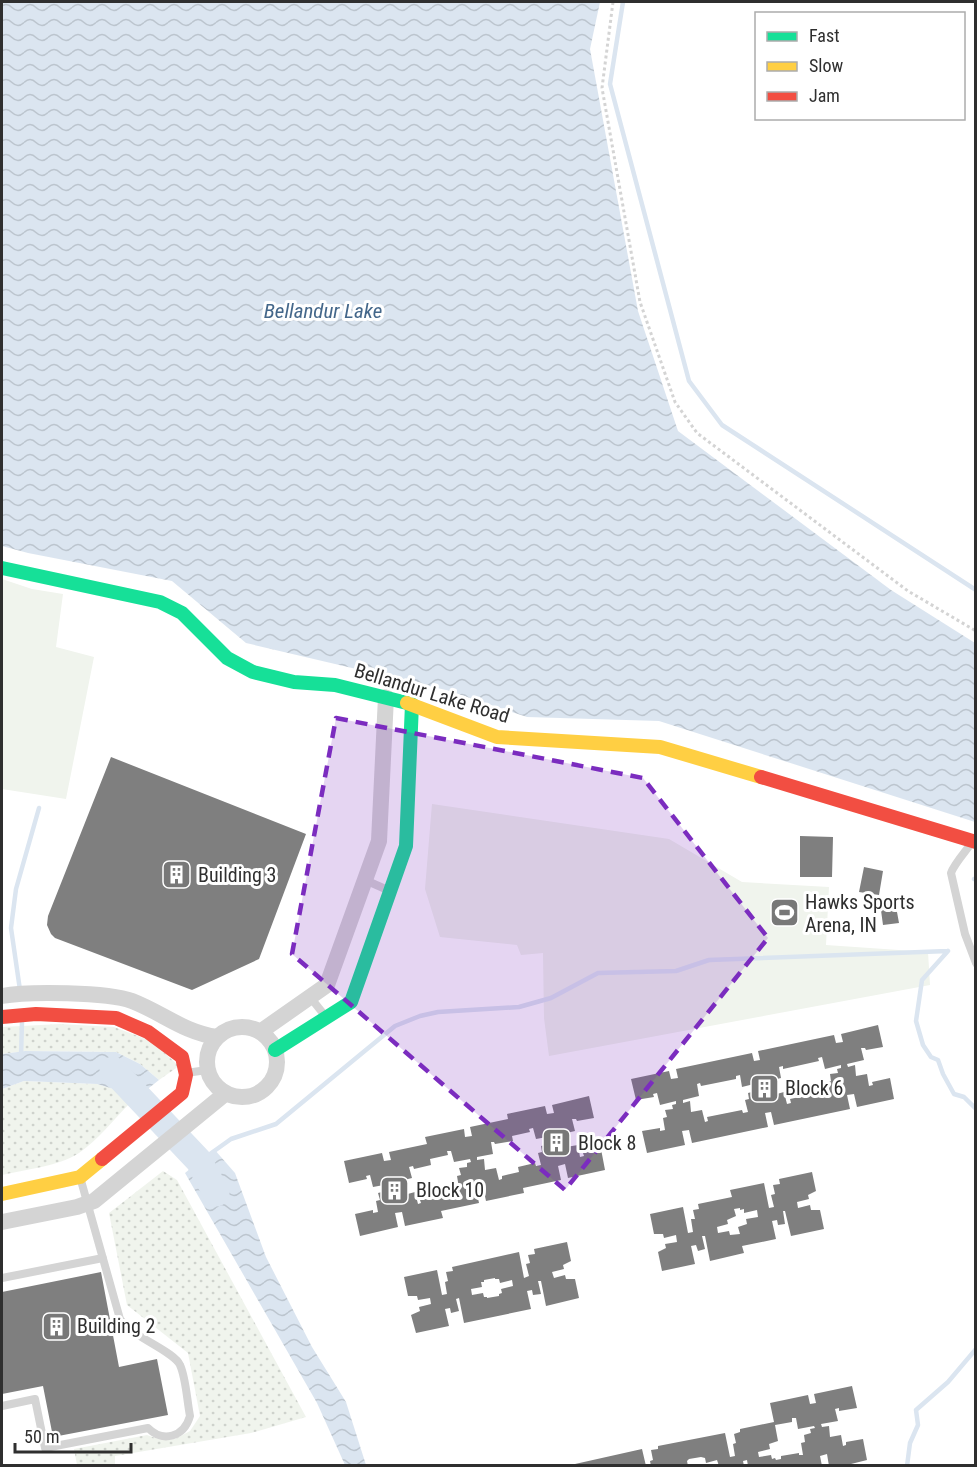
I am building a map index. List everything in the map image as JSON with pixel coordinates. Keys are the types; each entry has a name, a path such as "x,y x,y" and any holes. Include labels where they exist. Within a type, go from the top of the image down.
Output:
{"street":[{"name":"Bellandur Lake Road","path":"2,568 160,602 182,613 227,658 253,672 294,682 335,685 386,697 412,704 497,737 660,747 974,841"},
{"path":"261,1032 327,985 379,841 386,697"},
{"path":"275,1050 351,1002 406,846 412,704"},
{"path":"2,996 36,993 120,997 143,1006 188,1030 217,1037"},
{"path":"2,1017 36,1014 116,1017 164,1042 182,1057 186,1073 182,1093 80,1177 2,1194"},
{"path":"235,1027 252,1028 267,1037 275,1050 277,1061 276,1070 268,1086 252,1096 242,1098 226,1094 216,1086 207,1070 208,1051 217,1037 235,1027"},
{"path":"2,1222 88,1204 226,1094"}],"lane":[{"path":"974,841 953,867 951,873 965,934 975,963"},
{"path":"365,880 390,891"},
{"path":"310,998 326,1017"},
{"path":"186,1073 207,1070"},
{"path":"2,1406 35,1399 45,1448 148,1428 157,1435 175,1436 185,1428 190,1416 180,1364 170,1354 124,1326 117,1312 80,1177"},
{"path":"2,1278 103,1258"}],"path":[{"path":"613,2 602,87 640,302 675,402 697,432 908,591 975,631"}],"highlighted area":[{"path":"336,718 643,778 768,938 565,1190 292,954"}],"shaded area":[{"path":"2,579 32,589 63,594 56,647 94,657 66,799 2,789"},
{"path":"432,804 669,839 742,882 829,887 826,945 928,952 930,985 549,1056 544,1018 543,953 521,955 517,945 440,937 425,889"},
{"path":"60,1024 114,1027 151,1041 179,1066 159,1080 140,1064 116,1052 25,1051 2,1054 2,1027"},
{"path":"24,1081 97,1084 117,1090 130,1103 99,1136 79,1153 52,1165 2,1175 2,1089"},
{"path":"163,1171 177,1180 306,1417 251,1433 115,1456 115,1465 77,1465 74,1449 147,1435 161,1440 175,1439 190,1431 200,1416 188,1353 127,1305 109,1213"}],"water":[{"name":"Bellandur Lake","path":"2,2 600,2 590,49 638,311 678,431 891,590 975,643 975,822 659,721 527,717 446,690 246,643 172,581 2,546"},
{"path":"25,1051 116,1052 140,1064 159,1080 130,1103 117,1090 97,1084 24,1081 2,1089 2,1054"},
{"path":"214,1149 235,1173 266,1257 312,1347 346,1402 366,1465 345,1465 317,1403 185,1173"}],"building":[{"name":"Building 3","path":"111,757 306,834 259,959 192,990 55,938 51,934 47,925 48,916"},
{"path":"800,836 833,837 832,877 800,877"},
{"path":"864,867 883,871 879,895 859,892"},
{"path":"895,901 899,923 883,925 880,903"},
{"path":"878,1025 883,1047 866,1050 861,1048 864,1060 847,1064 848,1067 855,1065 856,1076 867,1074 869,1086 873,1085 872,1082 890,1078 894,1099 857,1107 854,1094 847,1095 850,1109 774,1125 771,1112 765,1113 768,1127 692,1143 689,1130 682,1131 685,1145 647,1153 642,1131 660,1128 660,1131 665,1130 663,1118 667,1117 665,1110 673,1109 672,1105 676,1104 676,1101 660,1105 657,1093 653,1094 654,1097 636,1100 631,1079 669,1071 671,1079 678,1078 676,1069 752,1053 754,1061 760,1060 758,1051 834,1035 836,1043 843,1042 841,1034","holes":["822,1057 825,1069 841,1065 841,1068 837,1069 838,1073 830,1074 831,1081 828,1082 830,1094 825,1095 824,1092 790,1099 791,1103 787,1104 784,1092 773,1095 772,1083 765,1085 765,1082 781,1078 779,1067 783,1066 783,1069 819,1061 818,1058","740,1075 742,1087 758,1083 759,1086 755,1087 756,1091 748,1093 749,1099 745,1100 748,1112 743,1113 742,1110 707,1117 708,1121 705,1122 702,1110 691,1112 690,1101 683,1103 683,1100 699,1096 697,1084 700,1083 701,1086 736,1079 736,1076"]},
{"path":"589,1096 594,1118 577,1121 572,1119 575,1131 558,1135 559,1137 566,1136 566,1147 578,1145 580,1157 584,1156 583,1153 601,1149 605,1170 568,1178 565,1164 558,1166 561,1180 523,1188 524,1193 486,1201 483,1187 476,1189 479,1203 441,1211 443,1218 405,1226 402,1212 395,1213 398,1227 360,1236 355,1214 373,1210 373,1213 378,1212 376,1201 380,1200 378,1193 386,1191 385,1187 390,1186 389,1184 373,1187 370,1175 366,1176 367,1179 349,1183 344,1161 382,1153 384,1161 391,1160 389,1152 427,1144 425,1137 464,1129 465,1137 472,1136 470,1127 508,1119 507,1114 545,1106 547,1114 554,1113 552,1105","holes":["533,1128 536,1139 552,1136 552,1139 548,1140 549,1144 541,1146 542,1152 538,1153 541,1165 536,1166 535,1163 518,1167 519,1172 502,1176 499,1180 496,1168 485,1170 484,1159 477,1160 477,1157 493,1154 491,1142 495,1144 513,1141 512,1136 530,1132 529,1129","447,1151 451,1151 454,1162 470,1159 471,1162 467,1163 467,1167 459,1168 461,1175 457,1176 459,1188 455,1189 454,1186 437,1190 438,1196 420,1200 421,1203 418,1204 415,1192 404,1195 403,1183 396,1185 396,1182 412,1178 409,1167 413,1166 414,1169 431,1165 430,1159 448,1155"]},
{"path":"812,1172 816,1191 808,1195 809,1199 797,1202 798,1208 810,1205 811,1210 820,1210 824,1229 791,1236 785,1211 783,1211 785,1224 778,1225 777,1220 772,1221 776,1239 742,1246 744,1253 710,1261 705,1236 702,1236 705,1249 698,1251 696,1245 691,1246 695,1264 662,1271 658,1252 666,1248 665,1244 677,1242 676,1235 664,1238 663,1234 654,1234 650,1214 683,1207 688,1233 693,1232 691,1219 695,1219 693,1210 699,1209 698,1204 732,1197 730,1190 764,1183 769,1208 774,1207 771,1195 775,1194 773,1185 780,1184 779,1179","holes":["740,1208 740,1210 744,1209 744,1213 757,1210 758,1217 746,1219 747,1224 738,1227 740,1234 730,1235 729,1231 718,1233 717,1227 728,1224 727,1220 736,1216 734,1209"]},
{"path":"567,1242 571,1261 563,1265 564,1269 552,1272 554,1278 565,1275 566,1279 575,1279 579,1298 546,1306 541,1281 538,1281 541,1294 533,1295 532,1290 527,1291 531,1309 464,1323 459,1298 456,1299 459,1311 451,1313 450,1308 445,1309 449,1326 416,1333 411,1315 420,1311 419,1307 431,1304 430,1298 418,1300 417,1296 408,1296 404,1277 437,1270 442,1295 447,1294 446,1272 453,1271 452,1267 519,1252 524,1278 529,1276 526,1264 530,1263 528,1255 535,1254 534,1249","holes":["499,1279 500,1283 512,1280 513,1286 501,1289 502,1293 499,1296 487,1298 483,1293 472,1295 471,1289 482,1287 481,1282"]},
{"name":"Building 2","path":"101,1272 119,1367 157,1359 168,1415 53,1437 43,1386 2,1394 2,1292"},
{"path":"852,1386 857,1408 839,1411 839,1408 835,1409 838,1421 821,1424 822,1427 829,1426 830,1437 841,1435 843,1446 846,1442 863,1439 867,1460 843,1466 829,1466 827,1454 820,1456 822,1466 748,1466 747,1460 743,1461 744,1466 719,1466 717,1460 706,1463 705,1458 701,1457 689,1459 688,1466 651,1466 650,1461 653,1460 651,1450 658,1449 658,1446 725,1433 730,1457 735,1456 734,1434 740,1432 740,1429 774,1422 770,1403 808,1395 810,1404 816,1403 814,1394","holes":["792,1418 796,1418 798,1429 814,1426 815,1428 810,1429 811,1433 804,1435 805,1442 801,1443 803,1455 799,1453 781,1456 781,1459 776,1460 772,1459 771,1455 759,1457 758,1452 770,1449 769,1444 778,1441 775,1425 792,1422"]},
{"path":"642,1449 646,1466 575,1466 575,1464"}],"waterway":[{"path":"623,2 610,84 689,381 722,425 976,590"},
{"path":"20,990 11,928 16,889 39,808"},
{"path":"948,951 922,980 916,1021 923,1045 931,1057 938,1060 954,1094 964,1097 976,1109"},
{"path":"210,1154 231,1139 276,1124 395,1026 420,1016 438,1012 519,1007 551,998 598,973 676,971 709,960 948,951"},
{"path":"21,1056 22,1022"},
{"path":"113,1070 199,1161 216,1193"},
{"path":"907,1466 910,1443 918,1425 916,1410 948,1382 976,1349"}],"traffic: fast":[{"path":"2,568 160,602 182,613 227,658 253,672 294,682 335,685 407,703"},
{"path":"275,1050 351,1002 406,846 412,704"}],"traffic: slow":[{"path":"407,703 497,737 660,747 761,777"},
{"path":"2,1194 80,1177 102,1159"}],"traffic: jam":[{"path":"761,777 976,842"},
{"path":"2,1017 36,1014 116,1018 148,1032 182,1057 186,1075 182,1093 102,1159"}],"place":[{"name":"Building 3","path":"177,875"},
{"name":"Hawks Sports Arena, IN","path":"784,913"},
{"name":"Block 6","path":"764,1088"},
{"name":"Block 8","path":"557,1143"},
{"name":"Block 10","path":"395,1190"},
{"name":"Building 2","path":"56,1326"}]}
